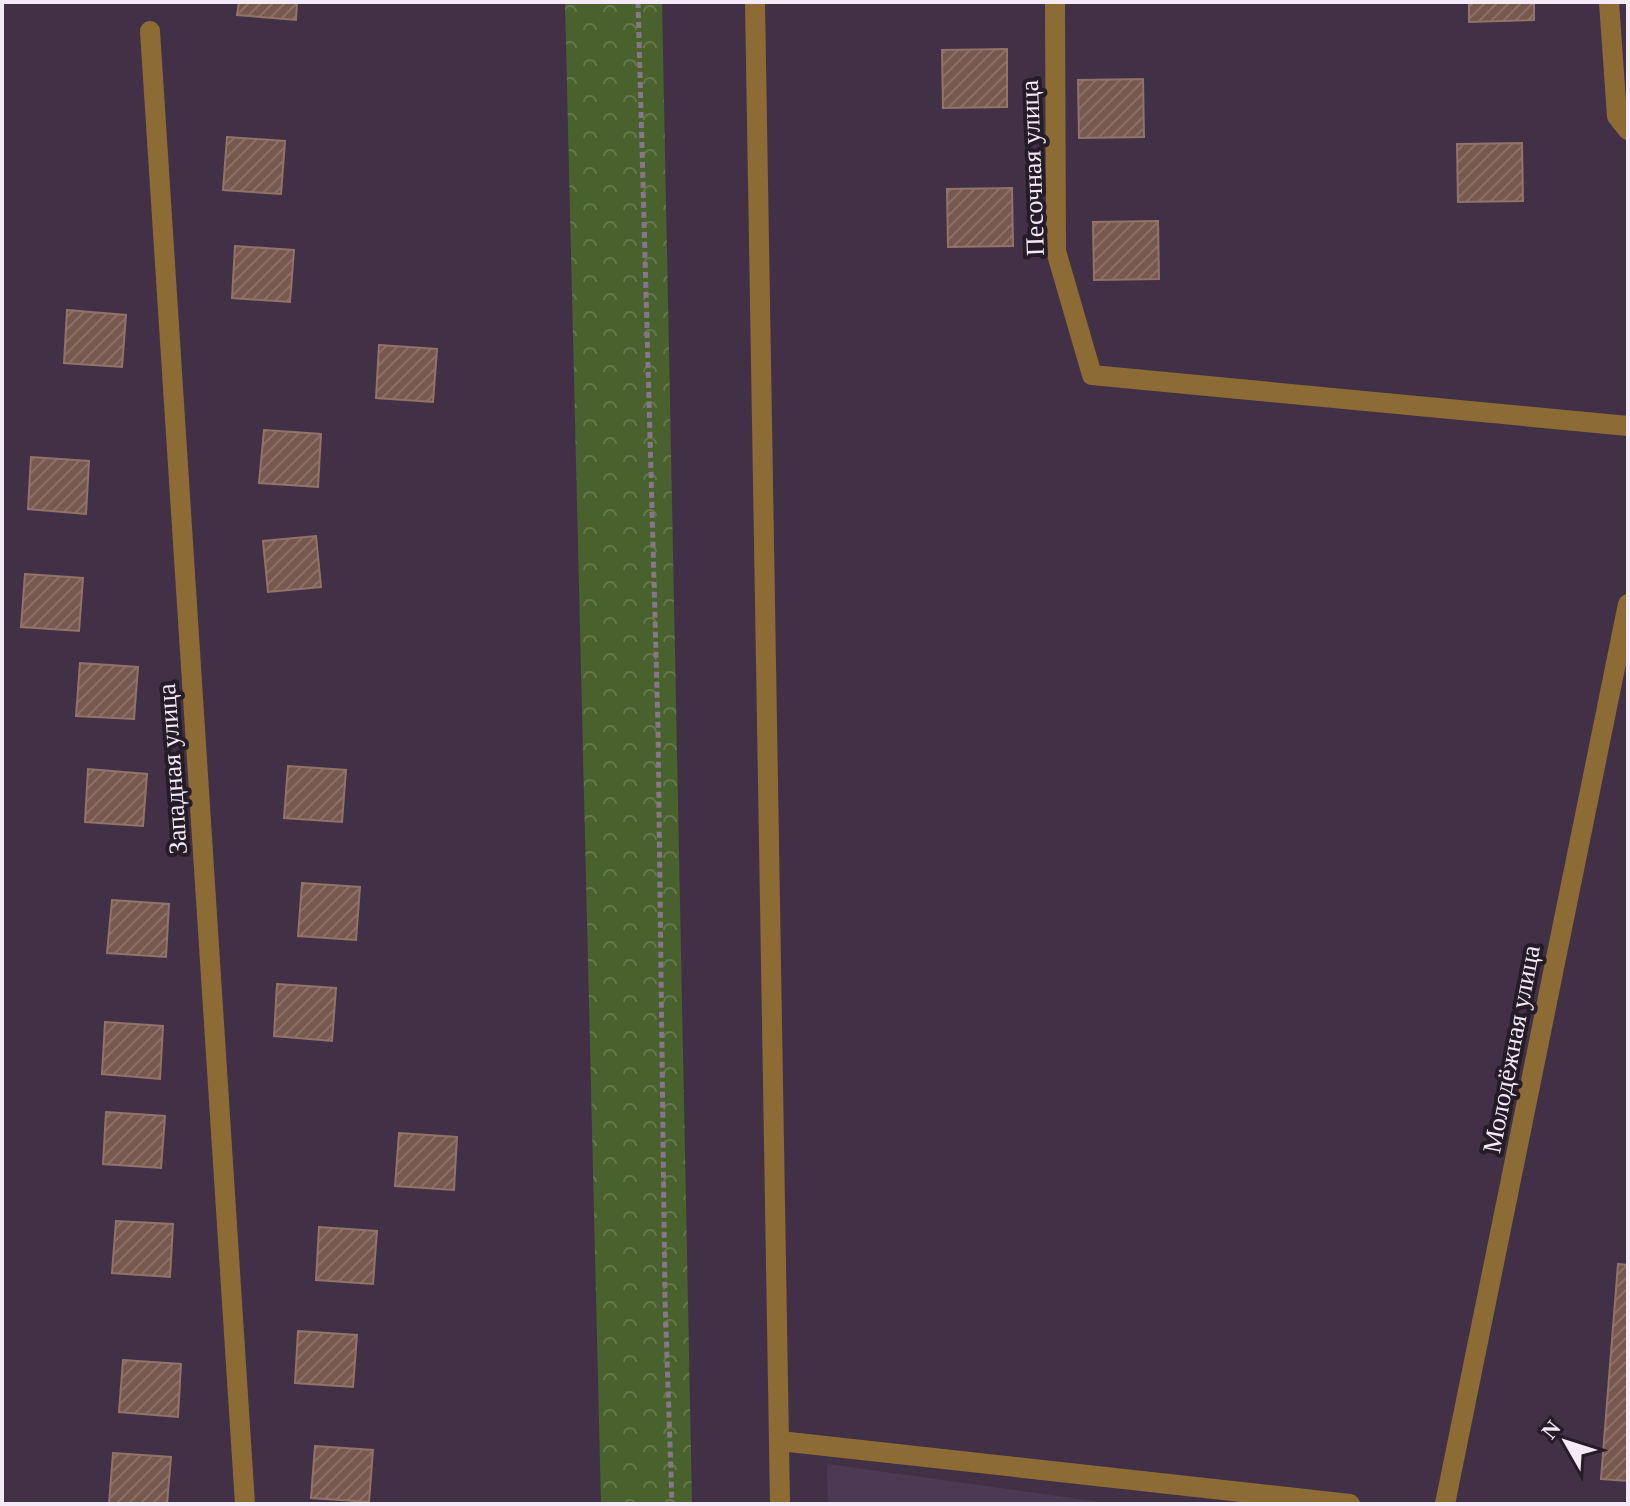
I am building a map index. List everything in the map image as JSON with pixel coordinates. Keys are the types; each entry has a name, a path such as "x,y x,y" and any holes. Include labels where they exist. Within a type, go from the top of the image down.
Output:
{"street":[{"path":"755,2 780,1504"},
{"name":"Песочная улица","path":"1055,2 1056,251 1092,375 1628,426"},
{"path":"1609,2 1622,123"},
{"name":"Западная улица","path":"150,31 245,1504"},
{"name":"Молодёжная улица","path":"1445,1504 1628,604"},
{"path":"780,1441 1350,1504"}],"path":[{"path":"638,2 658,726 665,1299 672,1504"}],"shaded area":[{"path":"827,1464 1115,1504 828,1504"}],"green space":[{"path":"565,2 662,2 692,1504 601,1504"}],"building":[{"path":"239,2 297,2 296,20 237,15"},
{"path":"1469,2 1534,2 1534,20 1469,22"},
{"path":"1007,49 1007,107 943,108 942,50"},
{"path":"1143,79 1144,137 1079,138 1078,80"},
{"path":"227,137 285,141 281,194 223,190"},
{"path":"1522,143 1523,201 1458,202 1457,144"},
{"path":"1012,188 1013,246 948,247 947,189"},
{"path":"1158,221 1159,279 1094,280 1093,222"},
{"path":"235,246 294,250 290,302 232,298"},
{"path":"67,310 126,315 122,367 64,363"},
{"path":"379,345 437,349 433,402 376,398"},
{"path":"264,430 321,434 318,487 259,483"},
{"path":"31,457 89,461 86,514 28,509"},
{"path":"316,536 321,587 268,592 263,541"},
{"path":"25,574 83,578 79,631 21,627"},
{"path":"80,663 138,667 134,719 76,716"},
{"path":"288,766 346,770 342,822 284,818"},
{"path":"88,769 147,774 143,826 85,822"},
{"path":"302,883 360,887 356,940 298,936"},
{"path":"112,900 169,904 166,957 107,953"},
{"path":"277,984 336,988 332,1041 274,1036"},
{"path":"105,1022 163,1026 160,1079 102,1074"},
{"path":"106,1112 165,1116 161,1168 103,1164"},
{"path":"399,1133 457,1137 454,1190 395,1186"},
{"path":"116,1221 173,1224 170,1277 112,1273"},
{"path":"319,1227 377,1231 373,1284 316,1280"},
{"path":"1618,1264 1628,1265 1628,1481 1601,1479"},
{"path":"298,1331 357,1335 353,1387 295,1383"},
{"path":"123,1360 181,1364 178,1417 119,1412"},
{"path":"315,1446 373,1450 369,1502 311,1498"},
{"path":"113,1453 171,1457 167,1504 109,1504"}]}
